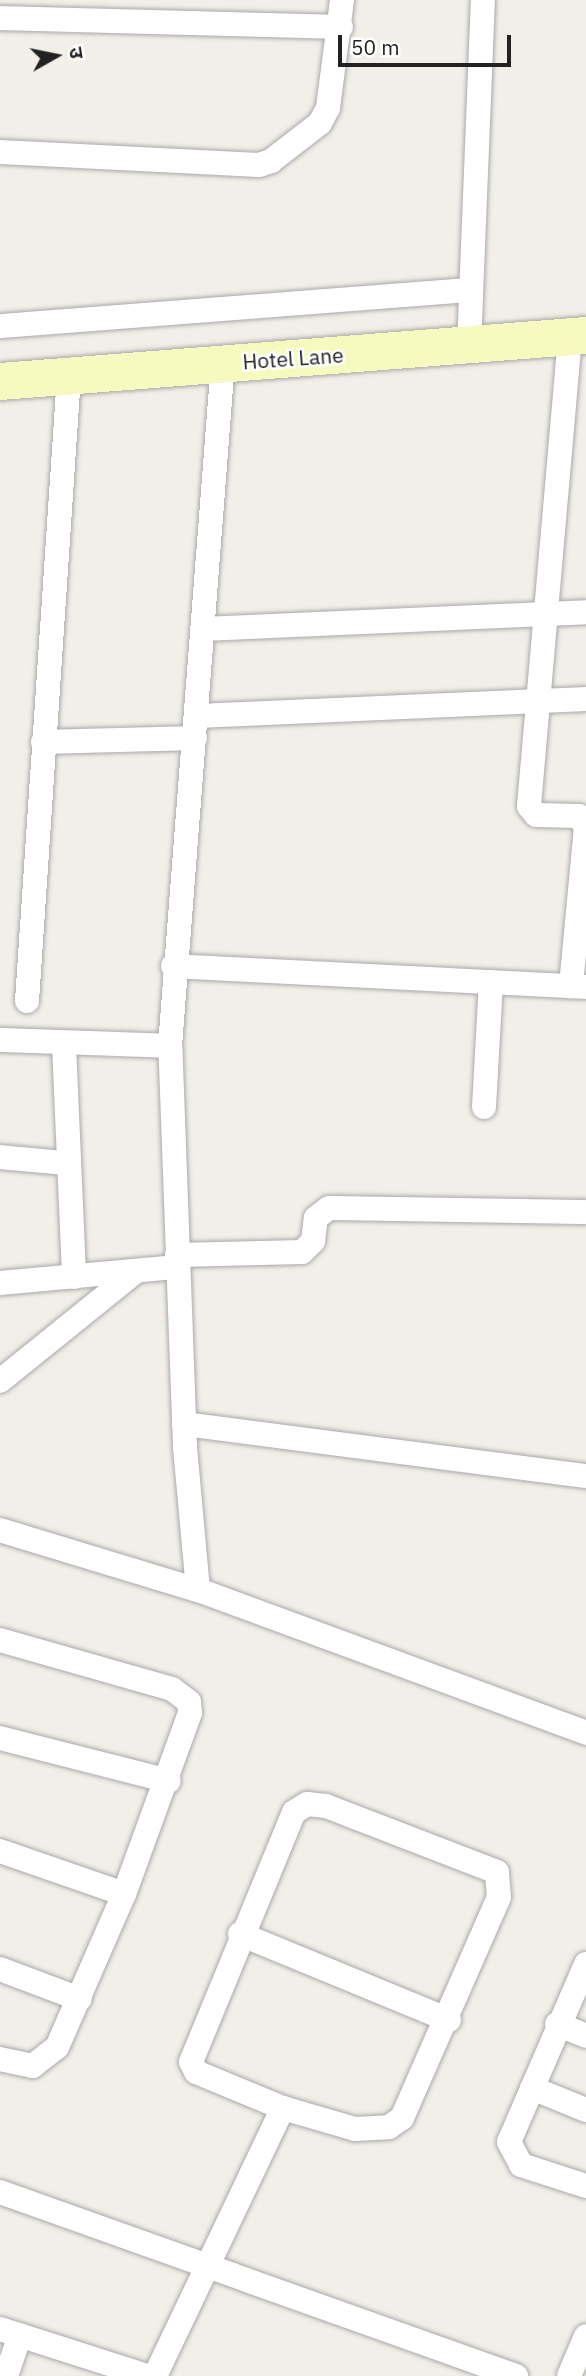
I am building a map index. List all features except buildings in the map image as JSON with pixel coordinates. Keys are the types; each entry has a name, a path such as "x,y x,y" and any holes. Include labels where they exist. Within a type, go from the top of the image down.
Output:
{"street":[{"path":"0,152 260,166 320,123 341,27 342,0"},
{"path":"0,326 470,318 483,0"},
{"path":"0,18 341,27"},
{"name":"Hotel Lane","path":"0,381 223,362 470,318 578,336"},
{"path":"173,966 578,986 586,827 579,816 536,815 530,806 545,614 578,336"},
{"path":"198,1590 184,1424 170,1046 173,966 197,727 223,362"},
{"path":"27,1001 69,376"},
{"path":"204,629 586,612"},
{"path":"43,742 197,727 538,700 586,699"},
{"path":"484,1107 491,982"},
{"path":"0,1040 64,1045 170,1046"},
{"path":"64,1045 65,1163 74,1277"},
{"path":"0,1157 65,1163"},
{"path":"0,1283 134,1273 177,1261 302,1252 313,1241 316,1218 329,1208 586,1212"},
{"path":"0,1381 134,1273"},
{"path":"184,1424 586,1476"},
{"path":"0,1530 198,1590 586,1733"},
{"path":"0,1640 181,1694 190,1713 169,1781 80,1999 45,2062 33,2066 0,2059"},
{"path":"0,1738 169,1781"},
{"path":"307,1804 479,1862 496,1872 499,1897 449,2020 402,2118 389,2127 355,2129 283,2108 196,2072 191,2062 240,1934 294,1812 307,1804"},
{"path":"0,1851 124,1894"},
{"path":"240,1934 449,2020"},
{"path":"586,1964 557,2024 509,2141 513,2159 586,2186"},
{"path":"0,1969 80,1999"},
{"path":"557,2024 586,2036"},
{"path":"532,2088 586,2110"},
{"path":"155,2376 211,2265 283,2108"},
{"path":"0,2192 211,2265 516,2376"},
{"path":"6,2376 10,2332 147,2376"},
{"path":"569,2376 586,2336"}]}
